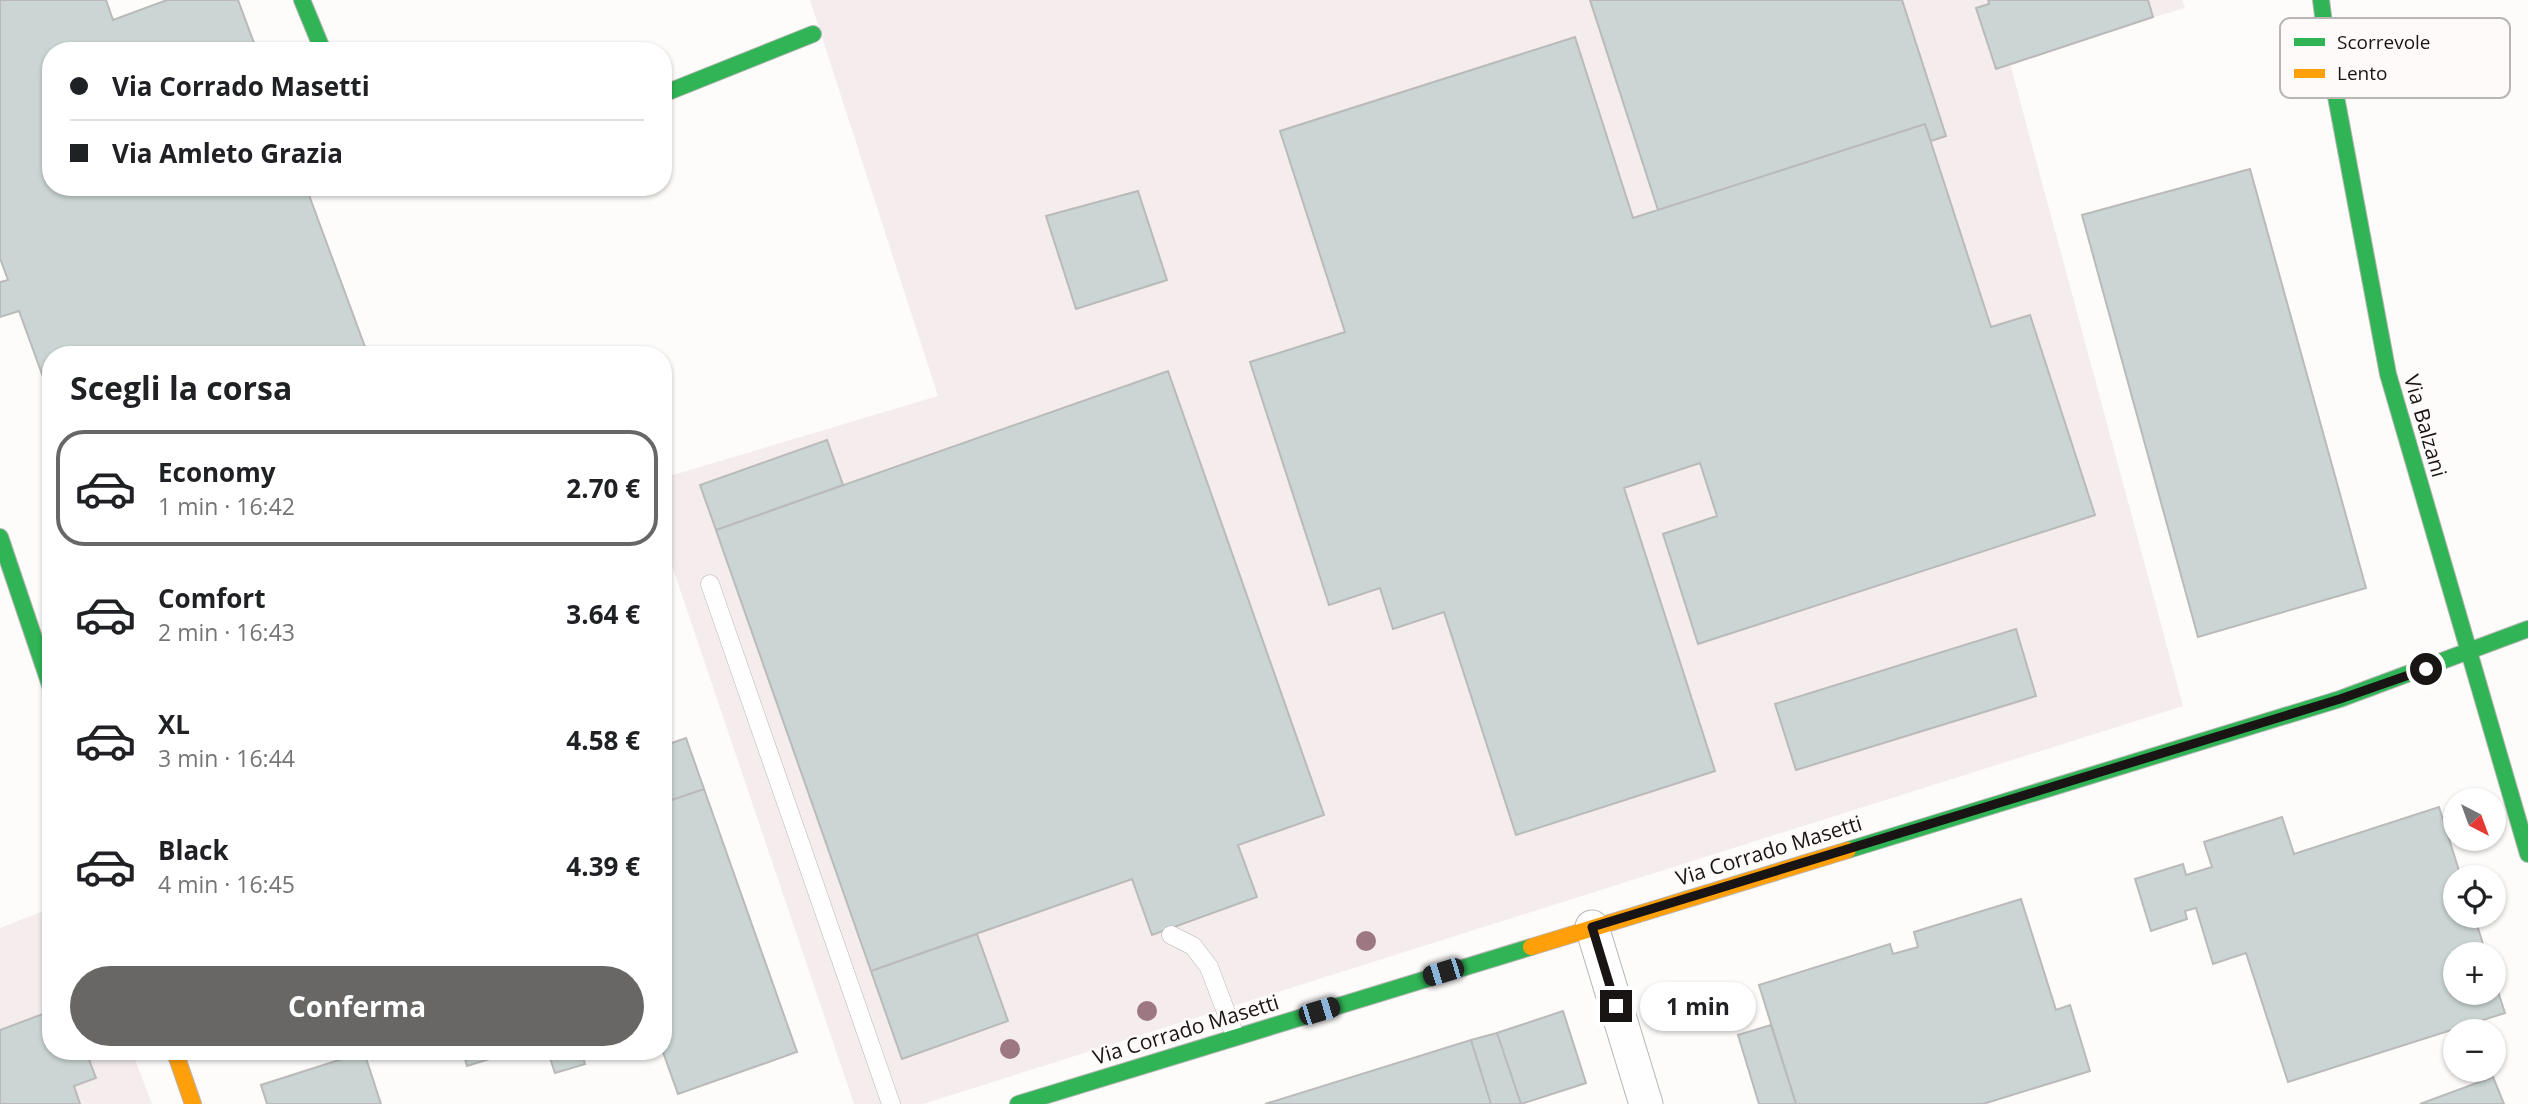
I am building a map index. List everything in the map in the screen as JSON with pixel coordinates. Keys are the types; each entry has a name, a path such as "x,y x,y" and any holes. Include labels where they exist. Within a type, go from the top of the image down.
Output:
{"street":[{"path":"302,0 319,42"},
{"name":"Via Balzani","path":"2321,0 2323,18"},
{"path":"672,90 813,34"},
{"name":"Via Balzani","path":"2336,98 2388,374 2528,854"},
{"path":"0,537 42,661"},
{"name":"Via Corrado Masetti","path":"1018,1104 2340,699 2468,654 2528,629"},
{"path":"1592,927 1646,1104"},
{"path":"178,1060 193,1104"}],"lane":[{"path":"710,584 891,1104"},
{"path":"1171,935 1194,946 1209,967 1235,1036"}],"shaded area":[{"path":"810,0 2182,0 2185,8 2009,60 2183,706 923,1104 854,1104 672,566 672,475 938,396"},
{"path":"42,912 42,1060 135,1060 152,1104 0,1104 0,928"}],"building":[{"path":"0,0 106,0 113,20 167,0 238,0 254,42 42,42 42,196 309,196 365,346 42,346 42,374 19,311 0,317 0,282 8,280 0,258"},
{"path":"1590,0 1902,0 1946,136 1931,141 1925,124 1658,210"},
{"path":"1988,0 2148,0 2153,17 1996,69 1976,8 1989,4"},
{"path":"1575,37 1633,218 1925,124 1991,327 2030,315 2095,515 1698,644 1663,534 1717,516 1700,463 1624,488 1715,771 1516,835 1444,612 1393,629 1380,588 1329,605 1250,362 1345,332 1280,131"},
{"path":"2250,169 2366,588 2198,637 2082,215"},
{"path":"1138,191 1167,280 1076,309 1046,216"},
{"path":"1168,371 1324,815 1238,845 1257,897 1152,935 1132,879 871,971 716,530"},
{"path":"827,440 843,485 716,530 700,485"},
{"path":"2016,629 2036,696 1796,770 1775,704"},
{"path":"686,738 704,789 672,800 672,743"},
{"path":"704,789 797,1052 678,1094 666,1060 672,1060 672,800"},
{"path":"2439,807 2443,820 2443,851 2453,851 2457,865 2443,865 2443,928 2478,928 2482,942 2443,942 2443,1005 2502,1005 2505,1013 2486,1019 2443,1019 2443,1033 2288,1082 2246,953 2213,964 2196,908 2185,911 2187,919 2151,931 2135,879 2183,864 2186,875 2212,867 2204,842 2282,817 2294,854"},
{"path":"2021,899 2056,1010 2070,1005 2090,1071 1983,1104 1796,1104 1759,985 1890,944 1893,954 1918,947 1914,932"},
{"path":"977,934 1008,1021 902,1059 871,971"},
{"path":"1563,1011 1586,1083 1521,1104 1497,1033"},
{"path":"42,1014 42,1060 89,1060 96,1078 74,1086 80,1104 0,1104 0,1030"},
{"path":"1771,1025 1796,1104 1759,1104 1738,1035"},
{"path":"1497,1033 1521,1104 1491,1104 1471,1040"},
{"path":"1471,1040 1491,1104 1265,1104"},
{"path":"339,1060 367,1060 381,1104 267,1104 261,1085"},
{"path":"465,1060 486,1060 467,1066"},
{"path":"551,1060 584,1060 585,1064 555,1073"},
{"path":"2479,1082 2495,1082 2504,1104 2420,1104"}],"traffic: fast":[{"path":"302,0 319,42"},
{"path":"2321,0 2323,18"},
{"path":"672,90 813,34"},
{"path":"2336,98 2388,374 2528,854"},
{"path":"0,537 42,661"},
{"path":"1848,850 2340,699 2528,629"},
{"path":"1018,1104 1531,947"}],"traffic: slow":[{"path":"1531,947 1848,850"},
{"path":"178,1060 193,1104"}],"route":[{"path":"1616,1006 1592,927 2340,699 2426,669"}]}
